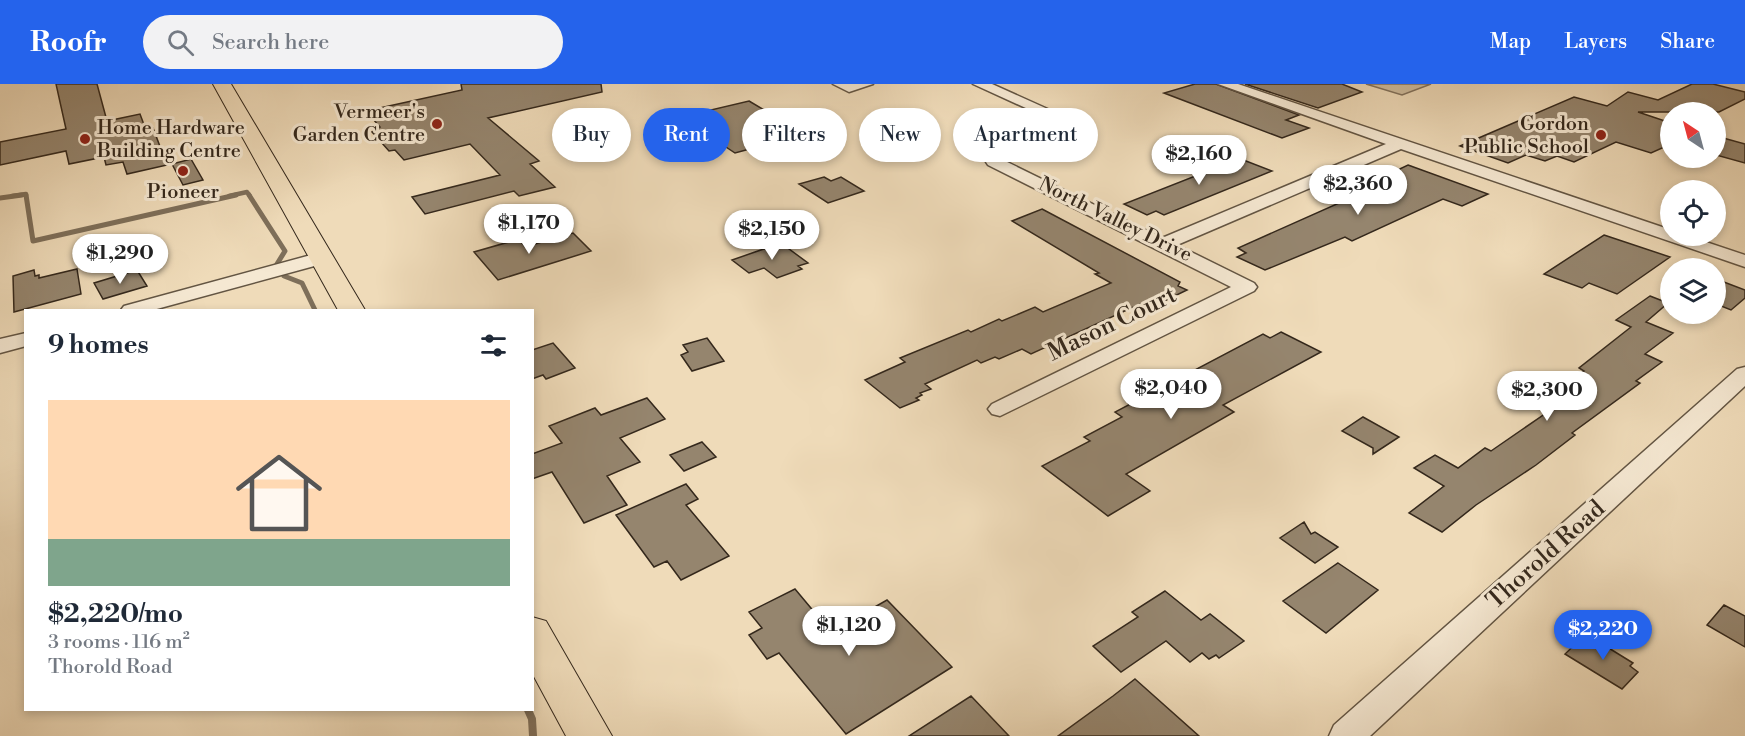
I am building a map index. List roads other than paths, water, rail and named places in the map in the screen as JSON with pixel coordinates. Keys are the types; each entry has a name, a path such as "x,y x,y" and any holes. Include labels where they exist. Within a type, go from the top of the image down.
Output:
{"main road":[{"path":"222,84 351,309"},
{"path":"534,637 589,736"}],"street":[{"path":"840,84 849,88 866,84"},
{"name":"North Valley Drive","path":"980,84 1074,124 1064,131 998,152 994,162 1247,287"},
{"path":"1225,84 1745,261"},
{"path":"1163,244 1399,144"},
{"path":"135,309 322,258"},
{"name":"Mason Court","path":"1000,410 1247,287"},
{"path":"0,346 24,340"},
{"name":"Thorold Road","path":"1346,736 1745,374"}],"waterway":[{"path":"229,196 247,192 250,196"},
{"path":"0,198 22,195"},
{"path":"12,196 26,195"},
{"path":"26,195 33,241 236,195"},
{"path":"249,195 285,251 277,264"},
{"path":"284,276 302,283 315,309"},
{"path":"528,711 532,719 533,736"}],"place":[{"name":"Vermeer's Garden Centre","path":"437,124"},
{"name":"Gordon Public School","path":"1601,135"},
{"name":"Home Hardware Building Centre","path":"85,139"},
{"name":"Pioneer","path":"183,171"}]}
